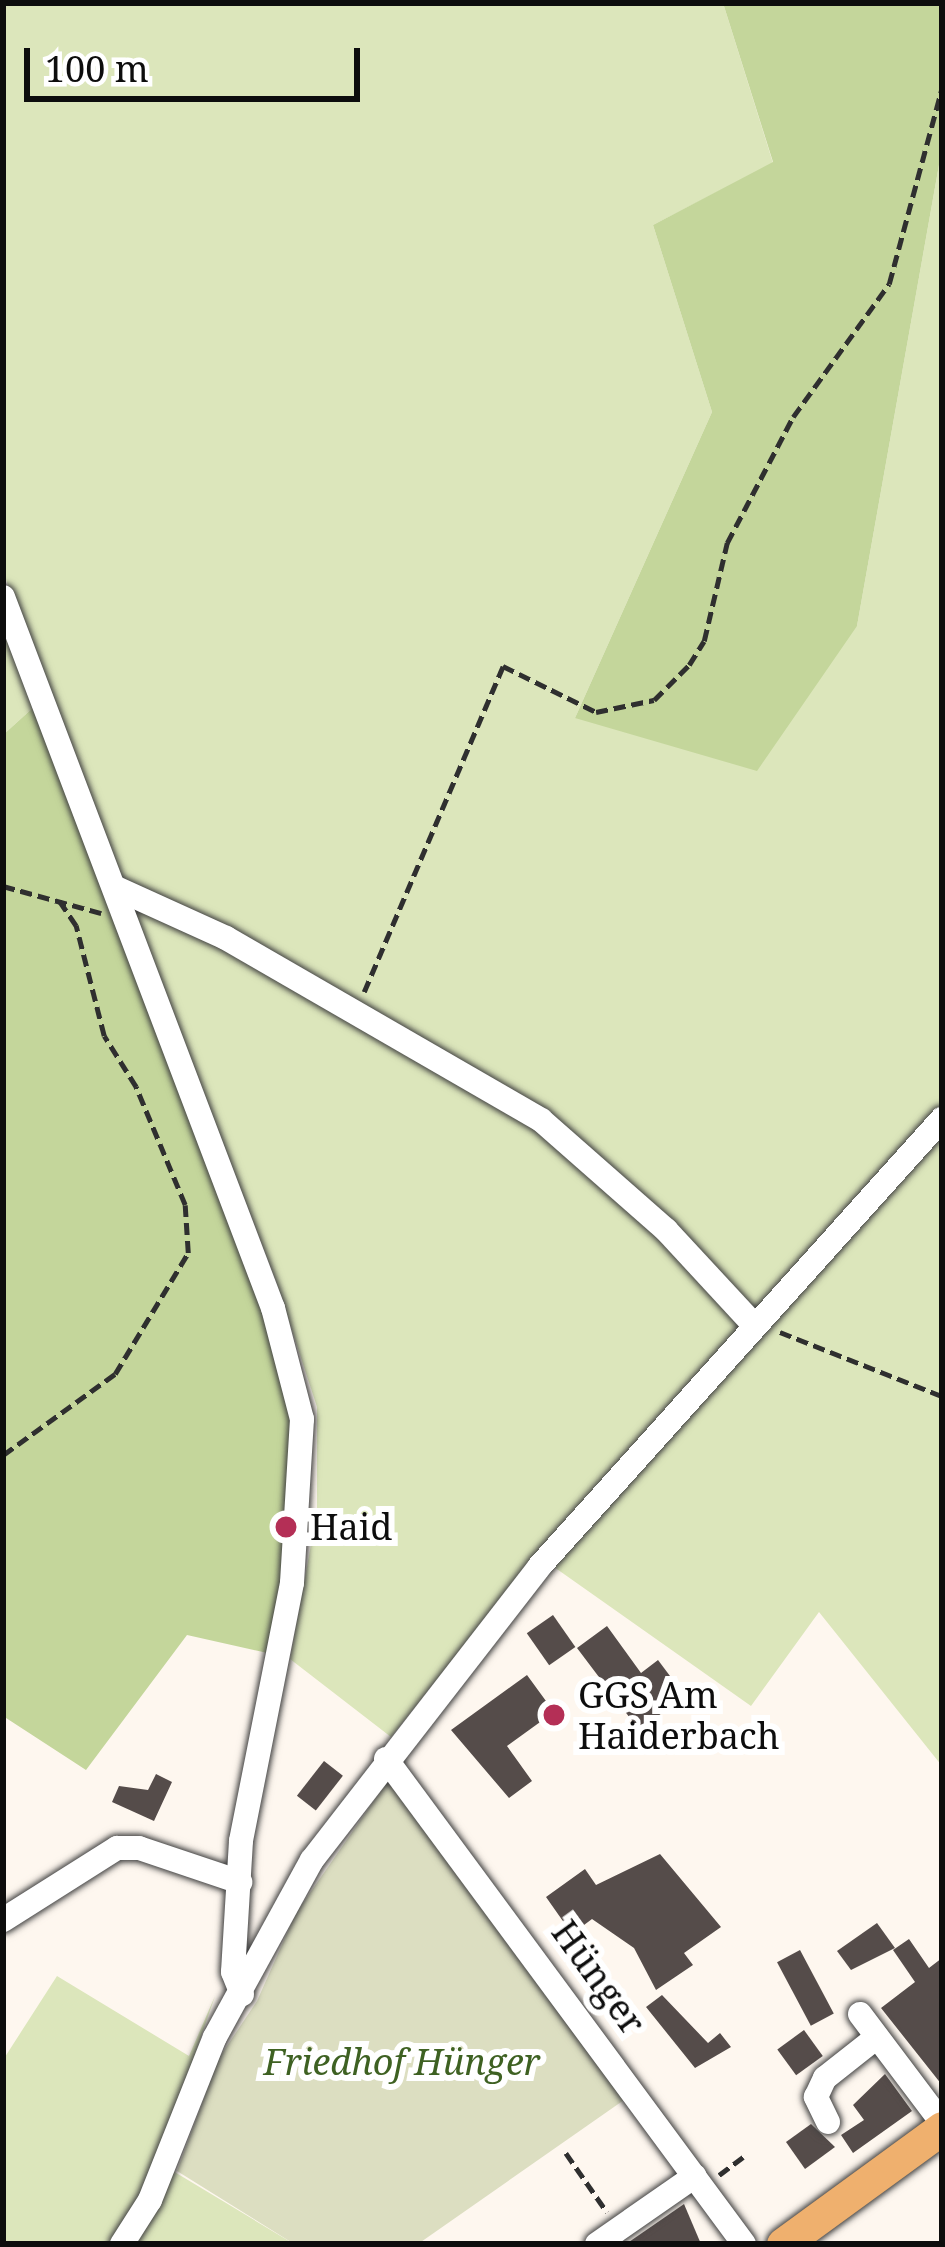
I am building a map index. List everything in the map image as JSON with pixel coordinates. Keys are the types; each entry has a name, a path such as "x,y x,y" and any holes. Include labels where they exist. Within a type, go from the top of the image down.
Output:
{"main road":[{"path":"783,2244 942,2126"}],"street":[{"path":"3,597 292,1368 303,1488 240,1882 233,1972 242,1994"},
{"path":"120,900 151,898 542,1120 666,1230 752,1323"},
{"path":"122,2244 150,2200 215,2037 294,1889 386,1759 539,1568 752,1323 942,1119"},
{"name":"Hünger","path":"386,1759 744,2244"},
{"path":"3,1920 117,1848 240,1882"},
{"path":"860,2014 942,2126"},
{"path":"829,2122 816,2097 825,2078 877,2037"},
{"path":"608,2237 699,2181"}],"path":[{"path":"355,1011 502,666 596,712 654,700 704,641 727,543 794,417 889,284 942,88"},
{"path":"3,886 94,914 120,900"},
{"path":"3,1455 115,1374 188,1253 185,1205 136,1087 104,1036 76,926 58,902"},
{"path":"752,1323 942,1396"},
{"path":"566,2152 608,2237"},
{"path":"699,2181 743,2157"}],"green space":[{"path":"723,3 773,163 653,225 712,412 575,718 857,626 942,148 942,1106 534,1558 391,1737 290,1659 317,1512 317,1407 276,1281 3,572 3,5"},
{"path":"723,3 942,3 942,148 857,626 757,771 575,718 712,412 653,225 773,162"},
{"path":"3,628 36,705 3,735"},
{"path":"36,705 264,1313 290,1421 291,1525 272,1654 187,1635 86,1770 3,1716 3,735"},
{"path":"942,1137 942,1766 819,1612 751,1706 554,1567"},
{"name":"Friedhof Hünger","path":"387,1782 397,1785 624,2100 418,2244 294,2244 177,2171 219,2058 257,2001 296,1913"},
{"path":"57,1976 189,2056 215,1996 158,2162 294,2244 3,2244 3,2060"}],"building":[{"path":"553,1615 575,1647 549,1665 527,1633"},
{"path":"607,1626 641,1673 658,1660 685,1696 639,1730 577,1648"},
{"path":"527,1675 554,1712 507,1746 532,1781 509,1798 451,1730"},
{"path":"324,1761 343,1776 316,1810 297,1796"},
{"path":"156,1774 172,1782 154,1821 112,1802 119,1786 148,1790"},
{"path":"660,1854 721,1927 684,1953 693,1965 656,1990 634,1948 592,1919 572,1934 546,1897 585,1869 596,1885"},
{"path":"877,1923 895,1948 851,1970 837,1951"},
{"path":"909,1939 929,1968 942,1958 942,2085 881,2008 915,1982 893,1950"},
{"path":"800,1950 834,2014 811,2026 777,1962"},
{"path":"662,1995 708,2043 720,2033 731,2047 695,2068 646,2007"},
{"path":"804,2030 823,2056 796,2075 777,2049"},
{"path":"885,2074 912,2111 853,2153 841,2135 864,2120 853,2105"},
{"path":"811,2124 835,2147 805,2169 786,2142"},
{"path":"684,2204 701,2244 626,2244"}],"place":[{"name":"Haid","path":"286,1527"},
{"name":"GGS Am Haiderbach","path":"554,1715"}]}
